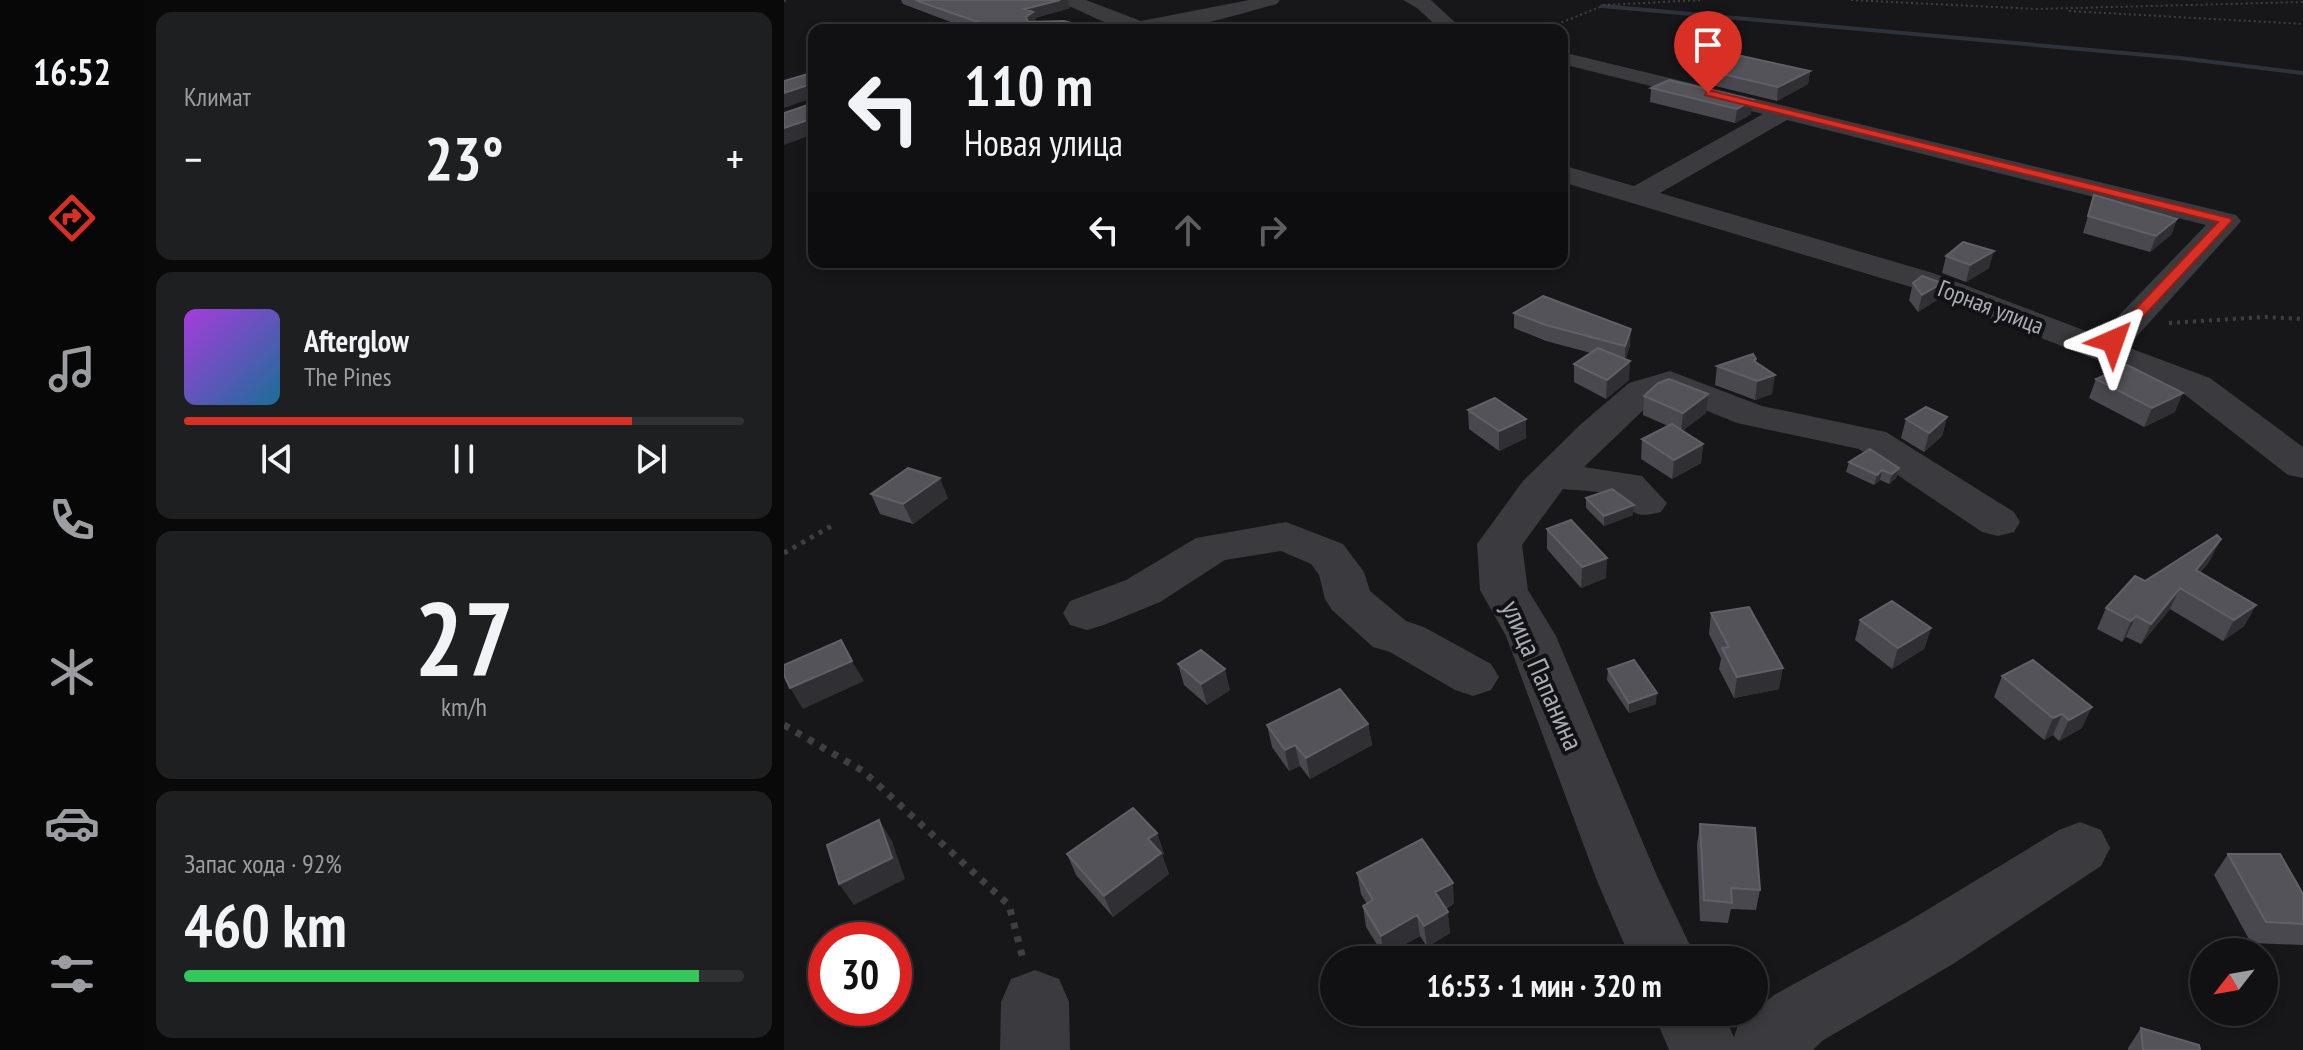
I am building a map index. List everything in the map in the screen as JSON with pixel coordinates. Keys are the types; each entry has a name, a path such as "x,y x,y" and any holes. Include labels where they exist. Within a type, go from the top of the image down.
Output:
{"street":[{"path":"1070,0 1133,24"},
{"path":"1168,24 1271,0"},
{"path":"1412,0 1424,4 1446,24"},
{"path":"1067,23 1106,12"},
{"path":"1568,59 2226,221 2115,339"},
{"path":"1637,195 1786,111"},
{"name":"Горная улица","path":"1568,175 2115,339 2197,386 2303,466"},
{"name":"улица Папанина","path":"1658,946 1628,881 1531,636 1504,590 1499,544 1520,512 1553,475 1642,391 1670,382 1751,415 1872,440 1998,522"},
{"path":"1553,475 1627,485 1646,503"},
{"path":"1087,613 1143,591 1212,548 1286,536 1327,554 1341,572 1349,599 1390,635 1406,639 1473,677"},
{"path":"1763,1050 1798,1018 1930,943 2080,848"},
{"path":"1693,1026 1704,1050"}],"path":[{"path":"1638,2 1644,0"},
{"path":"1558,24 1605,5 1701,0"},
{"path":"1851,0 2303,24"},
{"path":"2036,9 2303,2"},
{"path":"2115,339 2265,317 2303,319"},
{"path":"784,553 835,524"},
{"path":"784,725 863,771 1009,905 1035,1026"}],"building":[{"path":"915,0 1060,0 1025,9 1033,12 1026,17 1028,22 1064,21 1075,24 972,24 978,22"},
{"path":"1728,53 1810,71 1778,87 1696,68"},
{"path":"808,74 808,85 784,93 784,81"},
{"path":"1669,80 1753,100 1737,109 1651,88"},
{"path":"808,105 808,120 784,128 784,113"},
{"path":"2094,195 2177,219 2156,236 2088,216"},
{"path":"1963,242 1994,251 1970,265 1946,256"},
{"path":"1922,276 1942,283 1922,295 1913,283"},
{"path":"1543,296 1631,329 1625,346 1514,313"},
{"path":"1598,348 1630,361 1607,380 1574,364"},
{"path":"1753,354 1754,361 1775,375 1757,381 1717,366"},
{"path":"2127,365 2183,393 2152,408 2096,379"},
{"path":"1669,379 1708,394 1683,413 1644,396 1658,383"},
{"path":"1495,398 1526,419 1499,431 1468,410"},
{"path":"1926,407 1947,417 1929,433 1906,419"},
{"path":"1672,424 1703,444 1674,460 1642,439"},
{"path":"1870,449 1899,468 1892,474 1882,470 1877,475 1849,462"},
{"path":"908,468 940,478 903,504 871,494"},
{"path":"1612,489 1634,505 1604,516 1586,498"},
{"path":"1571,520 1607,558 1582,567 1547,529"},
{"path":"2217,535 2221,539 2196,570 2256,605 2234,620 2180,588 2151,624 2136,616 2131,621 2106,608 2135,576 2145,581"},
{"path":"1892,601 1931,628 1898,648 1860,620"},
{"path":"1749,607 1783,668 1737,677 1722,648 1729,647 1711,613"},
{"path":"841,640 852,661 790,688 784,675 784,665"},
{"path":"1201,650 1225,669 1201,684 1178,664"},
{"path":"1634,660 1657,693 1629,703 1608,669"},
{"path":"2033,660 2092,707 2069,720 2062,714 2053,718 2002,676"},
{"path":"1340,689 1368,724 1306,758 1295,745 1285,750 1267,725"},
{"path":"1133,808 1157,833 1148,839 1161,853 1104,896 1067,854"},
{"path":"879,820 892,858 839,884 827,845"},
{"path":"1700,824 1755,828 1760,890 1731,888 1732,903 1704,900"},
{"path":"1422,839 1453,883 1435,892 1448,912 1424,926 1417,915 1381,936 1363,906 1373,900 1357,873"},
{"path":"2228,854 2280,854 2303,894 2303,924 2266,922"},
{"path":"2141,1028 2199,1045 2200,1050 2143,1050"}],"waterway":[{"path":"1602,6 2180,58 2303,73"}],"route":[{"path":"1708,93 2226,221 2113,341"}]}
